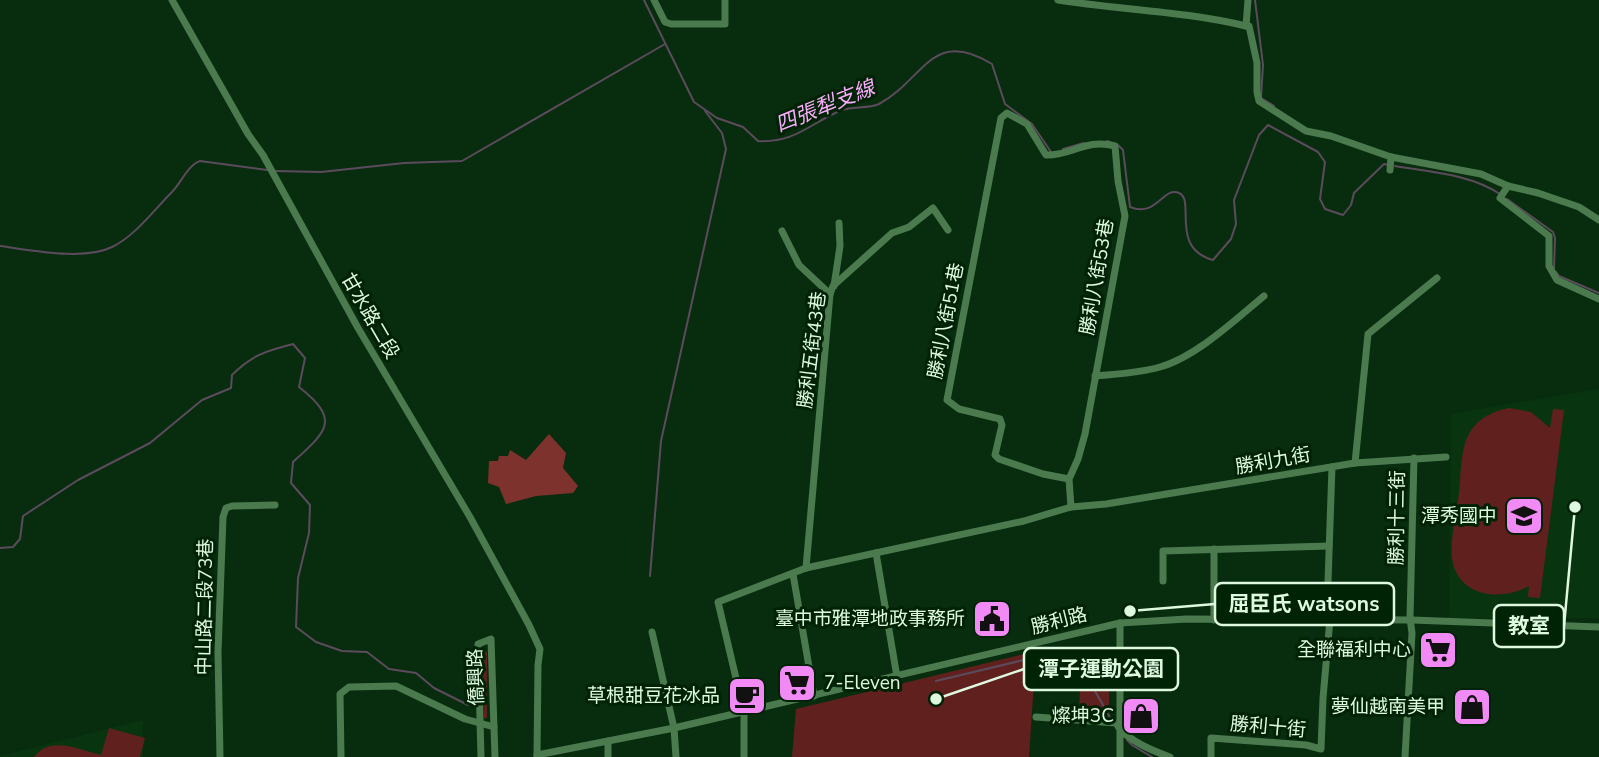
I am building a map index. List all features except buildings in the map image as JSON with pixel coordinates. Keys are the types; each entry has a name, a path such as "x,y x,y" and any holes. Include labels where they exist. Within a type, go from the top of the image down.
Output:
{"street":[{"name":"甘水路二段","path":"172,0 247,134 263,155 358,328 470,517 529,625 540,649 537,756"},
{"path":"654,0 665,22 725,24 725,0"},
{"path":"1058,0 1214,19 1249,26 1257,63 1256,92 1259,101 1306,131 1331,136 1391,157 1481,174 1508,186 1579,206 1599,220"},
{"path":"1246,26 1248,0"},
{"name":"勝利八街53巷","path":"1001,118 1007,113 1027,124 1045,155 1058,155 1079,146 1102,143 1115,146 1125,216 1082,447 1069,479 1071,507"},
{"name":"勝利八街51巷","path":"1001,118 947,400 960,409 1000,419 1002,425 995,455 999,459 1043,474 1069,479"},
{"path":"1390,170 1391,157"},
{"path":"1508,186 1500,198 1549,236 1549,266 1557,280 1587,296 1599,299"},
{"name":"勝利五街43巷","path":"806,569 832,290 892,233 909,227 933,208 948,230"},
{"path":"782,231 799,265 832,290 840,246 839,223"},
{"path":"1355,463 1368,334 1437,278"},
{"path":"1095,376 1161,367 1172,362 1219,332 1264,296"},
{"name":"勝利九街","path":"744,712 718,602 806,569 1024,521 1071,507 1106,504 1355,463 1447,457"},
{"name":"勝利十三街","path":"1405,757 1412,620 1414,458"},
{"path":"1330,619 1332,467"},
{"name":"中山路二段73巷","path":"220,757 218,652 223,517 226,508 232,506 275,505"},
{"path":"1163,581 1163,551 1329,547"},
{"path":"1214,549 1214,620"},
{"path":"876,553 897,677"},
{"path":"793,574 814,696"},
{"name":"勝利路","path":"537,756 674,728 1120,623 1330,619 1599,627"},
{"name":"勝利十街","path":"1211,757 1211,738 1306,745 1321,749 1330,619"},
{"path":"1120,623 1116,728 1120,757"},
{"path":"652,632 674,728 676,757"},
{"name":"僑興路","path":"481,757 478,644 491,639 495,757"},
{"path":"341,757 340,694 345,688 396,686 481,725 494,727"},
{"path":"744,712 744,757"},
{"path":"1036,717 1116,728 1170,757"},
{"path":"608,741 608,757"}],"shaded area":[{"name":"潭秀國中","path":"1599,389 1599,618 1449,618 1451,414"},
{"path":"1509,408 1531,412 1550,428 1553,409 1564,410 1540,598 1528,597 1529,586 1506,594 1482,593 1471,588 1462,581 1452,558 1465,443 1479,421"},
{"path":"549,434 566,453 563,468 578,486 573,493 536,496 506,504 499,487 488,483 489,461 498,461 499,456 508,456 510,450 526,460"},
{"path":"484,648 487,653 487,718 484,718"},
{"path":"1037,651 1109,684 1109,717 1079,717 1080,684 1034,682 1029,757 792,757 796,709"},
{"path":"143,720 143,757 0,757 0,756"},
{"path":"109,728 145,738 140,757 34,757 41,750 57,745 101,755"}],"waterway":[{"name":"四張犁支線","path":"644,0 694,102 717,118 743,127 758,141 783,139 842,110 879,104 930,61 941,54 955,51 971,54 992,64 1005,104 1032,124 1051,152"},
{"path":"1255,0 1263,65 1261,98 1274,106"},
{"path":"276,171 321,172 404,163 462,161 665,44"},
{"path":"650,576 661,441 726,149 722,133 705,111"},
{"name":"四張犁支線","path":"1107,141 1123,150 1130,207 1147,208 1168,194 1179,193 1184,197 1187,235 1192,245 1200,254 1213,260 1231,239 1236,224 1234,200 1259,135 1268,125 1318,152 1325,162 1320,199 1325,209 1343,215 1351,205 1354,193 1384,164 1389,165"},
{"name":"四張犁支線","path":"1063,149 1084,143"},
{"path":"0,246 72,254 100,251 112,247 136,230 192,166 200,161 267,170"},
{"name":"四張犁支線","path":"1395,166 1463,178 1500,194"},
{"name":"四張犁支線","path":"1507,199 1553,232 1554,268"},
{"name":"四張犁支線","path":"1556,272 1559,276 1599,293"},
{"path":"0,548 13,547 20,539 23,516 78,480 150,443 202,400 231,388 232,375 253,358 293,344 305,358 299,387 321,408 325,417 321,433 293,462 291,483 310,505 309,533 298,578 296,627 316,642 342,651 367,652 389,669 416,673 434,688 468,705"},
{"path":"936,681 1032,658 1091,684 1111,719"},
{"path":"1127,740 1152,757"}],"place":[{"name":"教室","path":"1575,507"},
{"name":"潭秀國中","path":"1524,516"},
{"name":"屈臣氏 watsons","path":"1130,611"},
{"name":"臺中市雅潭地政事務所","path":"992,619"},
{"name":"全聯福利中心","path":"1438,650"},
{"name":"7-Eleven","path":"797,683"},
{"name":"草根甜豆花冰品","path":"747,696"},
{"name":"潭子運動公園","path":"936,699"},
{"name":"夢仙越南美甲","path":"1472,707"},
{"name":"燦坤3C","path":"1141,716"}]}
